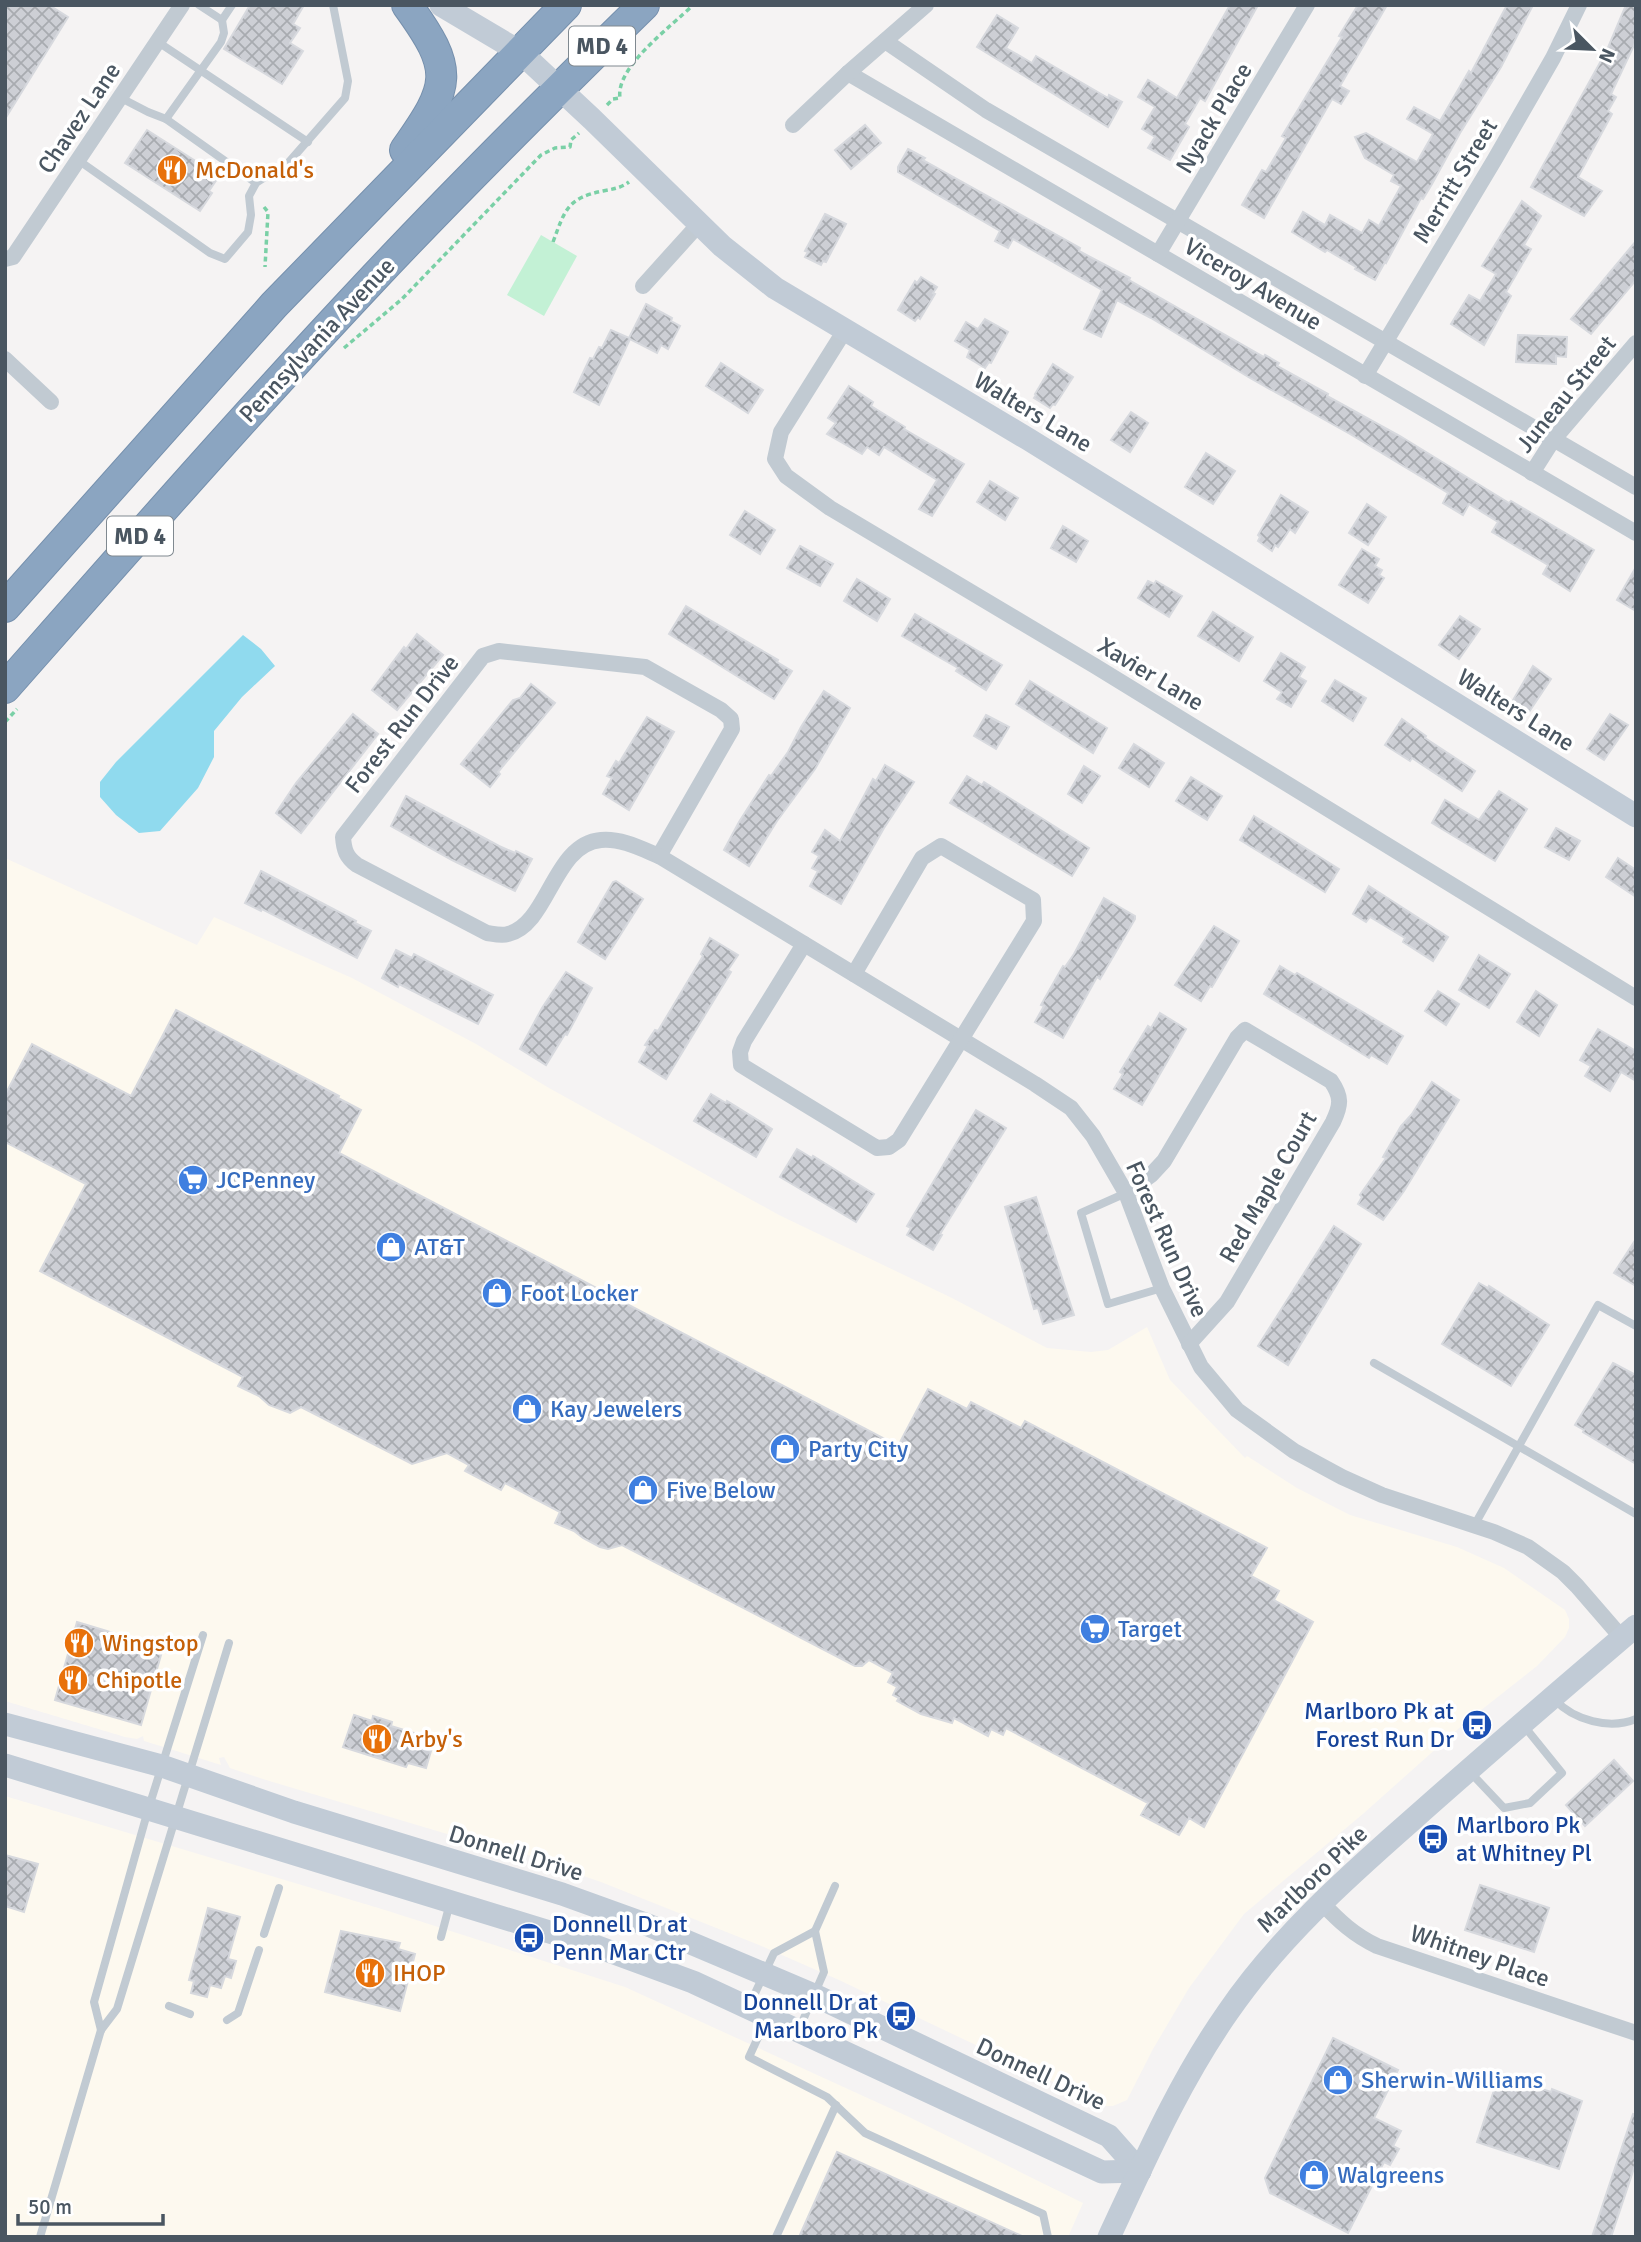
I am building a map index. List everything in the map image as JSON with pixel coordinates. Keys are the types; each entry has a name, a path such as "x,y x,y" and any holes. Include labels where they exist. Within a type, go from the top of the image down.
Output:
{"highway":[{"path":"349,227 429,116 440,89 442,77 437,51 407,5"},
{"name":"MD 4","path":"5,607 237,347 349,227 566,5"},
{"name":"Pennsylvania Avenue","path":"14,695 275,384 397,254 645,5"}],"street":[{"name":"Chavez Lane","path":"9,258 182,5"},
{"name":"Walters Lane","path":"441,5 520,53 560,88 722,246 775,288 1028,439 1636,816"},
{"path":"793,125 848,72 926,5"},
{"name":"Nyack Place","path":"1158,254 1307,5"},
{"name":"Merritt Street","path":"1365,376 1541,80 1579,5"},
{"name":"Viceroy Avenue","path":"884,41 986,110 1636,487"},
{"name":"Viceroy Avenue","path":"848,72 1636,533"},
{"path":"643,286 699,224"},
{"name":"Xavier Lane","path":"845,330 781,432 775,459 786,476 830,508 1095,666 1636,998"},
{"name":"Juneau Street","path":"1532,473 1553,440 1636,343"},
{"path":"5,359 51,402"},
{"name":"Forest Run Drive","path":"659,856 729,737 731,719 712,705 645,667 499,651 483,656 344,837 344,849 348,859 357,865 487,933 505,935 516,932 528,921 564,865 583,847 601,840 617,841 659,856 1035,1084 1071,1108 1093,1136 1126,1193 1162,1288 1201,1367 1237,1410 1294,1451 1342,1477 1382,1495 1528,1547 1563,1572 1629,1632"},
{"path":"804,944 744,1041 740,1052 741,1065 877,1147 889,1147 899,1140 1034,921 1033,900 941,846 922,858 853,974"},
{"name":"Red Maple Court","path":"1126,1193 1151,1175 1164,1161 1237,1038 1245,1030 1331,1080 1340,1094 1340,1106 1333,1122 1227,1302 1189,1344"},
{"name":"Marlboro Pike","path":"1109,2237 1169,2108 1229,2010 1262,1966 1322,1903 1468,1770 1629,1632"},
{"name":"Donnell Drive","path":"5,1724 162,1766 294,1812 562,1894 649,1924 814,1995 1109,2136 1140,2171"},
{"path":"5,1765 595,1945 693,1982 1102,2172 1140,2171"},
{"name":"Whitney Place","path":"1322,1903 1342,1925 1377,1946 1636,2033"}],"lane":[{"path":"199,5 222,20"},
{"path":"166,119 222,42 222,20 232,5"},
{"path":"78,160 204,249 225,259 247,232 251,215 249,197 256,183 289,162 345,98 348,81 333,5"},
{"path":"158,42 308,142"},
{"path":"121,97 166,119 256,183"},
{"name":"Red Maple Court","path":"1126,1193 1081,1213 1108,1304 1162,1288"},
{"path":"1475,1526 1598,1305 1636,1326"},
{"path":"1374,1363 1636,1514"},
{"path":"101,2030 94,2002 148,1810 203,1635"},
{"path":"40,2237 101,2030 117,2009 229,1643"},
{"path":"1552,1697 1569,1711 1595,1722 1622,1723 1636,1719"},
{"path":"1468,1770 1504,1808 1530,1803 1562,1773 1522,1723"},
{"path":"798,2030 824,1972 815,1931 835,1886"},
{"path":"264,1934 279,1888"},
{"path":"441,1937 451,1902"},
{"path":"815,1931 774,1953 764,1973 749,2057 806,2085 836,2105 866,2133 1043,2214 1048,2237"},
{"path":"227,2021 239,2013 258,1950"},
{"path":"169,2006 190,2014"},
{"path":"776,2237 836,2105"}],"path":[{"path":"613,99 620,97 620,84 630,66 693,5"},
{"path":"342,351 402,299 541,155 555,148 570,147 571,140"},
{"path":"554,242 564,213 575,200 622,187 644,169"},
{"path":"5,722 14,695"}],"shaded area":[{"path":"5,858 197,945 214,917 352,978 476,1044 549,1088 779,1215 952,1298 1047,1348 1091,1352 1108,1350 1147,1327 1170,1380 1245,1458 1247,1456 1297,1488 1350,1515 1457,1547 1504,1568 1565,1610 1569,1628 1565,1637 1537,1666 1466,1722 1364,1813 1244,1914 1189,1988 1127,2100 1113,2106 1104,2106 839,1980 759,1945 601,1882 530,1858 531,1856 512,1850 511,1853 266,1780 230,1768 224,1757 219,1758 221,1765 144,1741 143,1736 137,1739 125,1737 5,1701"},
{"path":"5,1796 385,1910 625,1987 907,2116 1083,2203 1068,2237 5,2237"}],"green space":[{"path":"541,235 577,256 544,316 507,295"}],"water":[{"path":"243,635 261,649 275,666 242,697 214,731 214,757 198,788 160,831 139,833 116,815 100,797 100,782 116,762"}],"building":[{"path":"5,5 49,5 68,17 5,119"},
{"path":"250,5 304,5 293,24 300,28 290,43 303,51 282,84 224,49"},
{"path":"1230,5 1258,5 1205,101 1200,98 1185,124 1189,127 1170,160 1148,148 1155,137 1142,129 1155,107 1138,97 1148,80 1177,98"},
{"path":"1358,5 1387,5 1340,86 1349,91 1341,104 1332,99 1264,218 1242,205 1262,170 1266,172 1286,138 1282,136 1342,37 1339,36"},
{"path":"1507,5 1533,5 1501,67 1423,199 1421,198 1375,280 1292,232 1303,212 1325,225 1330,215 1362,233 1369,220 1379,226 1401,186 1391,181 1394,175 1365,158 1355,137 1366,133 1417,162 1433,134 1407,119 1414,107 1440,121 1469,71 1471,73"},
{"path":"1626,5 1636,5 1636,41 1611,94 1616,97 1608,111 1612,114 1578,177 1602,191 1584,216 1531,187 1607,50"},
{"path":"997,15 1018,28 1006,48 1032,63 1036,56 1108,98 1109,95 1122,102 1108,127 977,47"},
{"path":"865,125 881,143 851,169 835,150"},
{"name":"McDonald's","path":"147,130 219,176 200,211 125,163"},
{"path":"908,149 1080,248 1079,251 1130,278 1129,280 1279,363 1277,366 1328,394 1327,396 1594,550 1570,591 1543,574 1548,565 1492,532 1498,522 1469,504 1463,515 1443,503 1448,493 1151,318 1117,300 1101,337 1084,329 1102,290 1013,239 1008,248 995,241 1000,231 898,172"},
{"path":"1522,201 1541,216 1524,245 1531,249 1506,292 1511,296 1484,345 1451,324 1469,295 1480,301 1496,274 1482,266"},
{"path":"825,214 846,224 826,262 823,261 821,265 805,257 808,252 805,251"},
{"path":"1636,241 1636,280 1591,334 1571,319"},
{"path":"921,277 937,287 920,319 918,317 915,321 898,310 915,281 917,283"},
{"path":"646,304 672,318 671,321 680,326 668,349 661,345 657,353 630,339 599,405 574,392 590,358 593,359 599,347 602,348 611,330 629,338"},
{"path":"985,319 1008,332 991,363 985,368 967,357 970,350 955,341 966,322 978,329"},
{"path":"1518,335 1567,337 1566,357 1556,356 1556,364 1516,362"},
{"path":"721,363 763,390 748,413 706,386"},
{"path":"1053,364 1073,377 1055,405 1050,408 1034,398"},
{"path":"849,386 873,402 871,406 905,427 904,429 964,464 932,516 919,509 937,480 884,447 879,455 867,447 862,454 827,434 836,423 828,418"},
{"path":"1131,412 1148,423 1130,452 1111,440"},
{"path":"1206,453 1235,471 1213,504 1185,487"},
{"path":"990,481 1018,498 1005,520 977,502"},
{"path":"1281,495 1308,512 1295,533 1290,529 1278,547 1275,545 1272,551 1258,541 1258,535"},
{"path":"1367,504 1386,517 1368,545 1349,533"},
{"path":"745,511 775,530 760,554 730,535"},
{"path":"1063,526 1088,541 1076,562 1051,548"},
{"path":"800,546 833,564 820,586 787,568"},
{"path":"1362,549 1379,559 1375,566 1382,570 1379,575 1384,578 1368,603 1339,585"},
{"path":"1636,567 1636,611 1617,600"},
{"path":"857,579 890,599 877,621 844,601"},
{"path":"1148,581 1154,584 1156,581 1182,596 1169,617 1138,598"},
{"path":"686,606 792,671 774,699 669,634"},
{"path":"1213,612 1253,637 1239,661 1198,636"},
{"path":"915,614 1002,665 986,690 956,671 958,668 902,636"},
{"path":"1460,616 1480,629 1459,659 1439,645"},
{"path":"417,634 443,655 397,710 372,690"},
{"path":"1281,653 1305,667 1299,677 1306,681 1291,707 1277,699 1282,692 1264,681"},
{"path":"1533,666 1551,679 1529,712 1512,702"},
{"path":"1335,680 1366,698 1353,721 1322,701"},
{"path":"1030,681 1107,728 1093,753 1016,704"},
{"path":"531,684 555,703 498,772 500,774 490,787 461,764 513,700 520,698"},
{"path":"824,691 850,708 815,769 777,821 749,866 724,850 739,822 769,775 771,776 788,752"},
{"path":"353,714 378,734 301,833 276,813 296,783"},
{"path":"1610,714 1628,725 1604,760 1587,749"},
{"path":"986,715 1009,727 996,749 974,736"},
{"path":"647,717 674,732 629,810 603,794 612,778 607,776 616,761 619,763"},
{"path":"1402,719 1426,736 1425,738 1475,771 1462,791 1412,758 1410,761 1385,745"},
{"path":"1134,744 1164,763 1149,787 1119,768"},
{"path":"885,765 914,782 884,828 841,904 810,886 818,871 812,868 819,856 812,852 825,830 840,841 873,779 876,781"},
{"path":"1084,766 1100,776 1082,803 1068,794"},
{"path":"967,776 982,785 984,782 1089,848 1072,876 950,803"},
{"path":"1191,777 1222,796 1207,820 1176,801"},
{"path":"1499,791 1527,809 1495,861 1432,823 1445,800 1479,820"},
{"path":"406,796 499,846 532,859 515,891 391,826"},
{"path":"1254,816 1339,869 1325,892 1240,840"},
{"path":"1556,828 1580,841 1569,860 1545,847"},
{"path":"1618,858 1636,870 1636,897 1606,877"},
{"path":"261,871 371,931 357,958 262,909 261,911 245,903"},
{"path":"616,881 643,899 605,959 578,942"},
{"path":"1369,886 1448,937 1433,961 1403,942 1405,938 1370,917 1366,922 1353,914"},
{"path":"1104,898 1135,916 1135,919 1100,979 1097,977 1063,1038 1035,1022 1044,1006 1041,1005 1063,966 1065,967 1074,954"},
{"path":"1214,926 1239,941 1201,1001 1175,985"},
{"path":"710,938 738,955 728,970 731,972 666,1079 639,1062 648,1046 645,1045 655,1030 658,1031 703,956 701,954"},
{"path":"396,950 412,958 414,954 493,995 478,1024 382,978"},
{"path":"1479,955 1510,974 1489,1008 1459,990"},
{"path":"1280,966 1295,975 1297,973 1403,1036 1387,1064 1371,1055 1369,1058 1264,994"},
{"path":"566,972 592,988 567,1035 565,1034 546,1065 520,1049 542,1008"},
{"path":"1438,991 1459,1004 1446,1025 1425,1011"},
{"path":"1536,991 1557,1005 1539,1036 1517,1022"},
{"path":"176,1010 361,1110 339,1153 898,1446 928,1389 967,1409 971,1402 1021,1428 1025,1421 1267,1548 1251,1576 1279,1591 1274,1600 1313,1622 1204,1827 1189,1818 1179,1835 1141,1815 1148,1803 1006,1728 1003,1735 991,1729 988,1736 954,1718 952,1723 921,1714 897,1701 899,1698 893,1695 897,1687 888,1682 893,1673 869,1660 862,1666 855,1666 622,1545 608,1549 600,1547 555,1523 560,1512 505,1483 501,1490 465,1471 469,1465 447,1453 412,1464 301,1407 290,1413 269,1405 259,1396 238,1386 243,1377 40,1271 86,1184 5,1142 5,1095 32,1044 131,1096"},
{"path":"1160,1013 1186,1029 1142,1105 1114,1089 1129,1057 1148,1026 1151,1028"},
{"path":"1598,1029 1636,1051 1636,1081 1621,1072 1610,1091 1585,1076 1591,1066 1580,1060"},
{"path":"1432,1082 1459,1100 1404,1191 1383,1220 1358,1204 1362,1197 1360,1195 1386,1158 1383,1157 1401,1126"},
{"path":"711,1094 772,1129 756,1157 694,1121"},
{"path":"976,1110 1006,1128 940,1234 942,1235 933,1250 907,1235 911,1228 907,1226"},
{"path":"797,1149 874,1194 856,1222 780,1177"},
{"path":"1036,1197 1074,1315 1043,1324 1038,1308 1034,1309 1005,1207"},
{"path":"1334,1226 1361,1244 1288,1365 1258,1346"},
{"path":"1636,1239 1636,1286 1614,1273"},
{"path":"1479,1283 1488,1288 1489,1286 1549,1325 1511,1386 1442,1344"},
{"path":"1613,1363 1636,1375 1636,1464 1575,1425"},
{"path":"77,1622 163,1648 141,1725 55,1700"},
{"path":"354,1715 372,1721 373,1716 392,1722 391,1726 417,1734 413,1746 431,1751 426,1768 408,1763 406,1767 343,1747"},
{"path":"1614,1760 1633,1781 1585,1826 1566,1805"},
{"path":"5,1855 38,1864 24,1912 5,1906"},
{"path":"1480,1885 1549,1908 1534,1952 1465,1930"},
{"path":"208,1908 240,1917 228,1959 236,1961 231,1978 225,1976 221,1988 210,1985 207,1997 191,1993 194,1981 189,1980"},
{"name":"IHOP","path":"341,1931 400,1943 398,1949 415,1954 400,2011 325,1992"},
{"path":"1333,2038 1398,2070 1374,2118 1401,2131 1393,2146 1399,2149 1390,2165 1384,2162 1348,2233 1270,2193 1265,2178"},
{"path":"1499,2075 1551,2092 1552,2089 1582,2101 1559,2169 1477,2142"},
{"path":"1633,2114 1636,2115 1636,2162 1611,2237 1592,2237"},
{"path":"837,2152 1024,2237 799,2237"}],"place":[{"name":"McDonald's","path":"172,170"},
{"name":"JCPenney","path":"193,1180"},
{"name":"AT&T","path":"391,1247"},
{"name":"Foot Locker","path":"497,1293"},
{"name":"Kay Jewelers","path":"527,1409"},
{"name":"Party City","path":"785,1449"},
{"name":"Five Below","path":"643,1490"},
{"name":"Target","path":"1095,1629"},
{"name":"Wingstop","path":"79,1643"},
{"name":"Chipotle","path":"73,1680"},
{"name":"Marlboro Pk at Forest Run Dr","path":"1477,1725"},
{"name":"Arby's","path":"377,1739"},
{"name":"Marlboro Pk at Whitney Pl","path":"1433,1839"},
{"name":"Donnell Dr at Penn Mar Ctr","path":"529,1938"},
{"name":"IHOP","path":"370,1973"},
{"name":"Donnell Dr at Marlboro Pk","path":"901,2016"},
{"name":"Sherwin-Williams","path":"1338,2080"},
{"name":"Walgreens","path":"1314,2175"}]}
